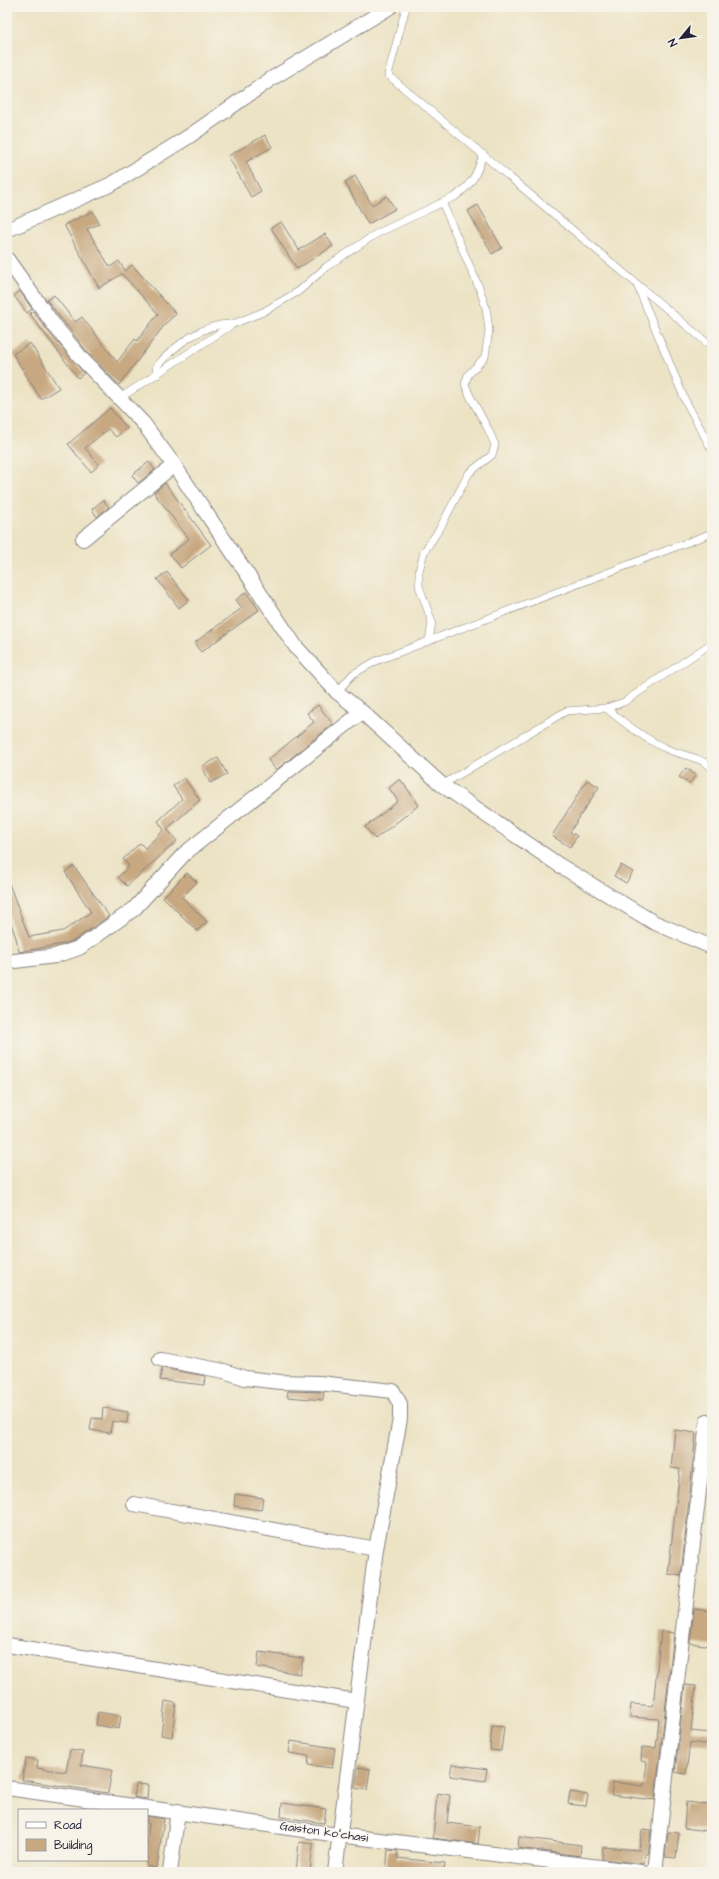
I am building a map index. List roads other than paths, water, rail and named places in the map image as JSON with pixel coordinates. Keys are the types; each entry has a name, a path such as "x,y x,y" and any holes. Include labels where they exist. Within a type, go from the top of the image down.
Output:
{"street":[{"path":"7,230 112,184 188,136 271,79 390,7"},
{"path":"7,259 54,325 82,359 143,423 174,464 296,646 337,692 362,712 442,785 559,865 653,922 712,948"},
{"path":"83,539 174,464"},
{"path":"7,962 55,956 79,948 134,909 184,854 362,712"},
{"path":"160,1359 224,1371 245,1378 280,1382 319,1383 393,1392 400,1404 400,1419 376,1549 338,1835 335,1872"},
{"path":"655,1872 707,1422"},
{"path":"134,1504 376,1549"},
{"path":"7,1644 356,1701"},
{"name":"Gaiston koʻchasi","path":"7,1788 178,1811 338,1835 641,1872"},
{"path":"170,1872 178,1811"}],"lane":[{"path":"406,7 388,75 712,346"},
{"path":"120,398 233,324 263,312 299,290 326,267 376,234 456,196 465,189 476,175 483,154"},
{"path":"429,641 432,622 419,586 419,571 424,552 440,528 469,473 492,454 495,445 465,384 468,375 485,357 489,330 486,308 480,290 442,202"},
{"path":"636,283 685,400 712,450"},
{"path":"157,375 156,367 178,346 206,328 222,324 233,324"},
{"path":"337,692 354,674 376,661 712,533"},
{"path":"442,785 566,711 606,708 624,702 712,643"},
{"path":"606,708 626,726 668,749 694,757 712,768"}]}
